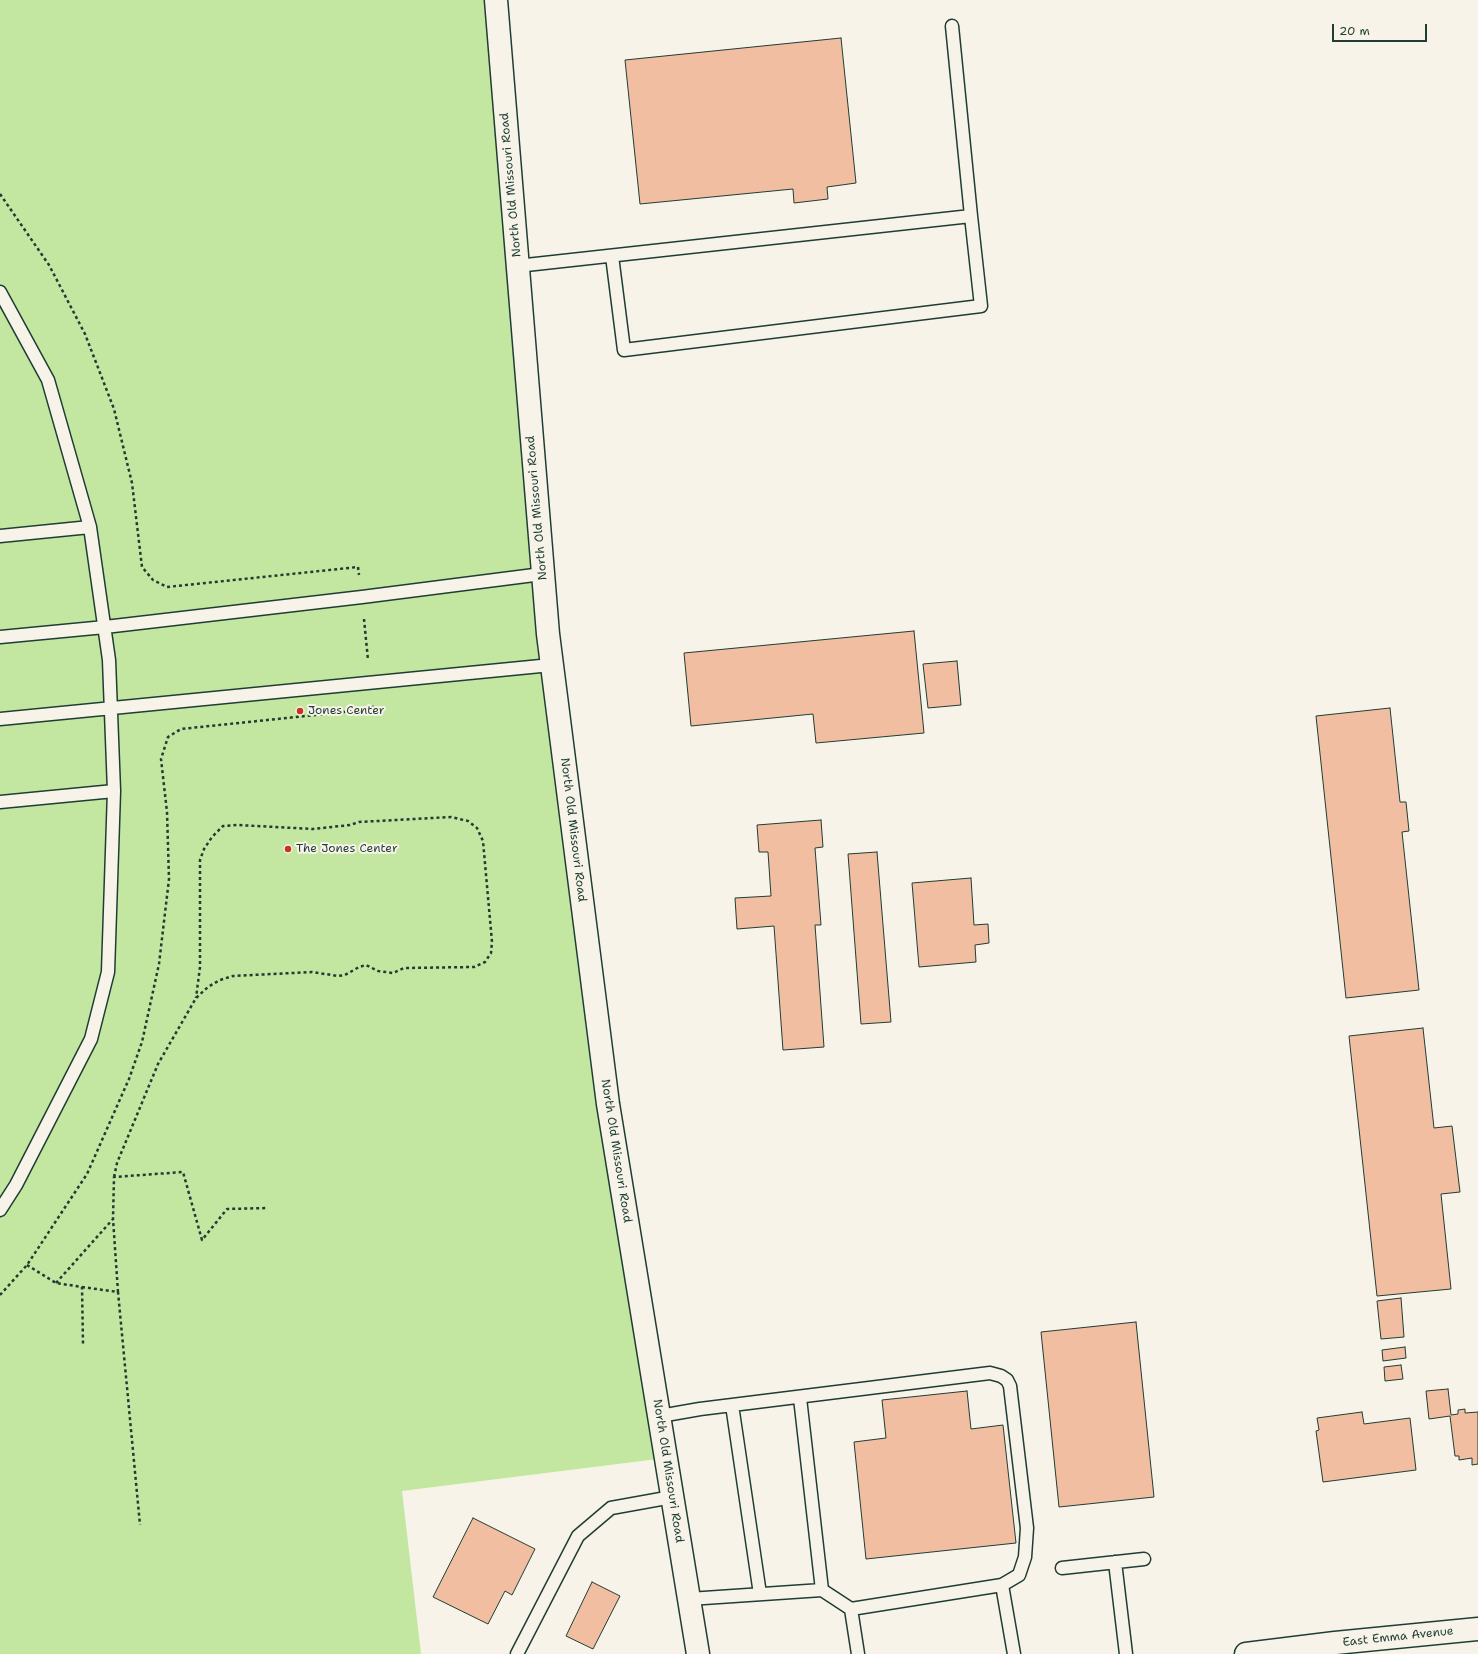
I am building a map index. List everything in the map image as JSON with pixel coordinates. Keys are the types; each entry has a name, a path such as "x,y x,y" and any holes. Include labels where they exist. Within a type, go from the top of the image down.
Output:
{"main road":[{"name":"North Old Missouri Road","path":"496,0 542,574 551,665 608,1104 698,1654"},
{"name":"East Emma Avenue","path":"1246,1654 1478,1629"}],"lane":[{"path":"612,256 624,350 981,306 952,26"},
{"path":"518,266 971,216"},
{"path":"0,292 48,380 90,527 109,660 114,791 108,972 91,1039 16,1185 0,1210"},
{"path":"0,536 90,527"},
{"path":"0,637 105,627 542,574"},
{"path":"0,719 551,665"},
{"path":"0,802 114,791"},
{"path":"660,1416 990,1373 1007,1380 1010,1386 1027,1528 1025,1557 1019,1575 1002,1585 850,1608 822,1590 689,1599"},
{"path":"800,1398 822,1590"},
{"path":"732,1406 760,1594"},
{"path":"517,1654 578,1536 611,1508 672,1498"},
{"path":"1062,1568 1144,1559"},
{"path":"1115,1562 1126,1654"},
{"path":"1002,1585 1014,1654"},
{"path":"850,1608 858,1654"}],"path":[{"path":"140,1525 112,1219 114,1177 117,1163 158,1064 196,998 208,987 220,980 233,976 312,972 338,976 345,975 359,967 366,965 378,971 394,973 404,968 474,967 485,962 491,953 492,942 483,841 477,828 468,821 451,817 359,822 350,826 313,829 238,825 223,826 212,836 204,849 200,860 200,967 196,998"},
{"path":"114,1177 183,1172 202,1240 227,1209 268,1208"},
{"path":"56,1283 112,1219"},
{"path":"27,1265 56,1283 118,1292"},
{"path":"82,1287 83,1344"}],"green space":[{"name":"The Jones Center","path":"0,0 496,0 542,574 666,1458 402,1491 421,1654 0,1654"}],"building":[{"path":"841,38 856,183 827,187 828,199 794,203 793,189 640,204 625,60"},
{"path":"914,631 924,733 816,743 813,714 691,726 684,653"},
{"path":"957,661 961,705 928,708 923,664"},
{"path":"1390,708 1400,802 1406,802 1409,831 1402,832 1419,990 1346,998 1316,716"},
{"path":"821,820 823,847 815,848 821,925 815,925 824,1047 783,1050 774,926 737,929 735,898 771,896 768,852 759,852 757,825"},
{"path":"877,852 891,1022 861,1024 848,854"},
{"path":"971,878 974,925 988,924 989,943 975,945 976,962 919,967 912,883"},
{"path":"1423,1028 1434,1128 1452,1126 1460,1192 1441,1194 1451,1289 1377,1296 1349,1036"},
{"path":"1401,1298 1404,1337 1381,1339 1377,1301"},
{"path":"1136,1322 1154,1497 1059,1507 1041,1332"},
{"path":"1405,1347 1406,1358 1383,1361 1382,1350"},
{"path":"1401,1365 1403,1379 1385,1381 1384,1367"},
{"path":"1448,1389 1451,1415 1458,1414 1458,1410 1465,1409 1465,1413 1478,1412 1478,1464 1472,1465 1472,1458 1459,1460 1459,1456 1455,1456 1450,1416 1429,1419 1426,1391"},
{"path":"967,1391 971,1429 1003,1425 1016,1543 866,1559 854,1442 886,1438 882,1400"},
{"path":"1362,1412 1364,1424 1410,1418 1416,1470 1323,1482 1316,1431 1319,1430 1317,1418"},
{"path":"473,1518 535,1549 512,1595 505,1591 488,1624 433,1597"},
{"path":"592,1582 620,1596 593,1649 566,1636"}],"place":[{"name":"Jones Center","path":"300,711"},
{"name":"The Jones Center","path":"288,849"}]}
